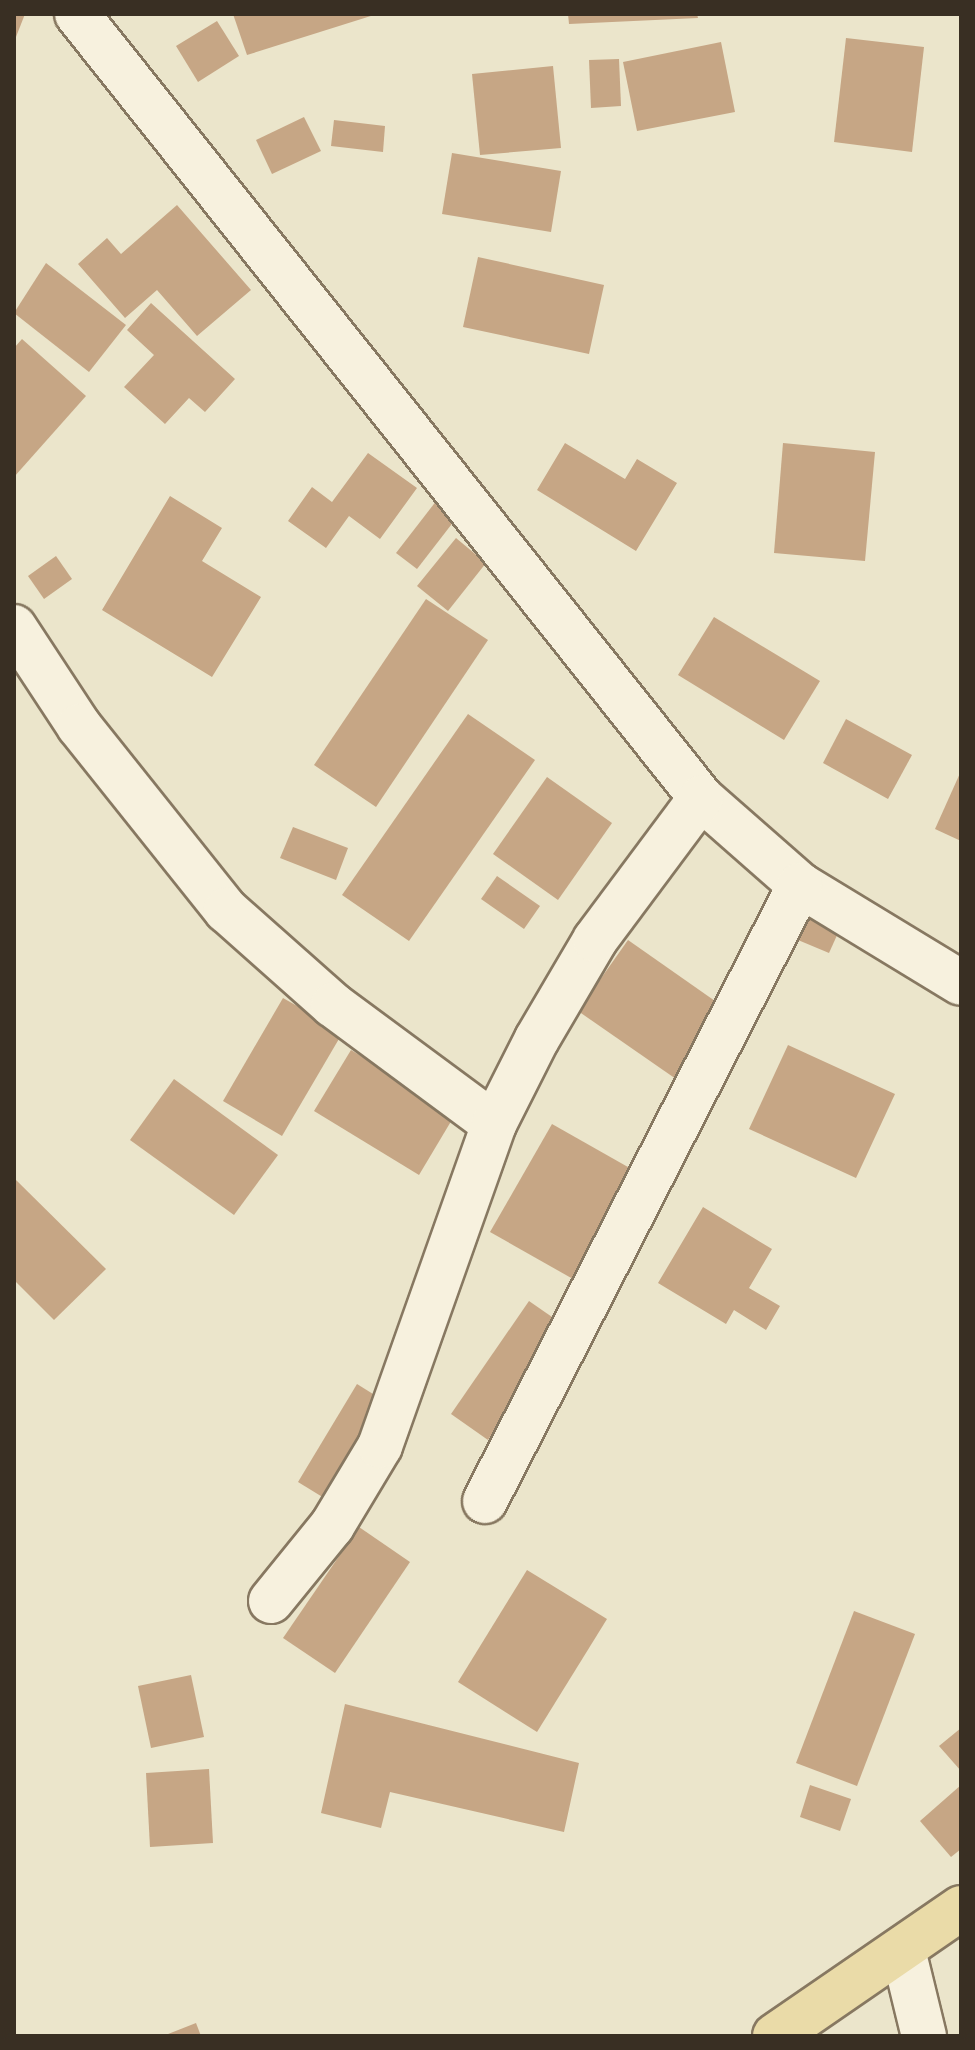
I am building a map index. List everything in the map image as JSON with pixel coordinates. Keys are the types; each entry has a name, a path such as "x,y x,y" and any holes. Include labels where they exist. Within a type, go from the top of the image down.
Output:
{"main road":[{"path":"775,2036 961,1908"}],"street":[{"path":"77,14 701,798 800,885 961,983"},
{"path":"14,627 79,726 226,910 333,1005 494,1124"},
{"path":"271,1601 332,1526 380,1446 494,1124 595,940 701,798"},
{"path":"485,1501 800,885"},
{"path":"903,1950 924,2036"}],"building":[{"path":"14,14 25,14 14,42"},
{"path":"233,14 373,14 374,15 247,55"},
{"path":"568,14 697,14 698,18 569,24"},
{"path":"217,21 239,56 198,82 176,46"},
{"path":"846,38 924,47 912,152 834,142"},
{"path":"721,42 735,112 637,131 623,62"},
{"path":"619,59 621,106 591,108 589,60"},
{"path":"553,66 561,148 480,155 472,74"},
{"path":"304,117 321,151 272,174 256,140"},
{"path":"334,120 385,126 383,152 331,146"},
{"path":"452,153 561,171 551,232 442,214"},
{"path":"177,205 251,290 197,336 157,290 125,318 78,264 107,238 121,254"},
{"path":"478,257 604,285 589,354 463,327"},
{"path":"46,263 126,325 89,372 14,313"},
{"path":"151,303 235,379 205,412 189,398 165,424 124,387 154,355 127,330"},
{"path":"22,339 86,396 14,477 14,348"},
{"path":"565,443 625,479 637,459 677,483 636,551 537,490"},
{"path":"783,443 875,452 865,561 774,553"},
{"path":"368,453 417,488 380,539 349,516 326,548 288,521 312,487 332,502"},
{"path":"170,496 222,528 202,561 261,597 212,677 102,610"},
{"path":"437,500 458,516 417,569 396,553"},
{"path":"456,538 486,563 448,611 417,586"},
{"path":"56,556 72,579 44,599 28,576"},
{"path":"426,599 488,640 376,807 314,765"},
{"path":"714,617 820,681 784,740 678,675"},
{"path":"468,714 535,760 409,941 342,895"},
{"path":"846,719 912,755 888,799 823,763"},
{"path":"961,771 961,841 935,829"},
{"path":"547,777 612,823 558,900 493,854"},
{"path":"293,827 348,848 336,880 280,858"},
{"path":"497,876 540,906 524,929 481,899"},
{"path":"812,908 843,922 829,953 798,940"},
{"path":"628,940 725,1008 676,1079 578,1011"},
{"path":"283,998 343,1032 282,1136 223,1101"},
{"path":"788,1045 895,1094 856,1178 749,1129"},
{"path":"351,1050 456,1113 419,1175 314,1111"},
{"path":"174,1079 278,1155 234,1215 130,1140"},
{"path":"552,1124 635,1171 573,1279 490,1232"},
{"path":"14,1178 106,1269 54,1320 14,1280"},
{"path":"703,1207 772,1249 749,1288 780,1306 766,1330 734,1310 726,1324 658,1283"},
{"path":"529,1301 565,1326 488,1440 451,1414"},
{"path":"357,1384 389,1404 329,1501 298,1482"},
{"path":"359,1527 410,1562 335,1673 283,1638"},
{"path":"527,1570 607,1619 537,1732 458,1682"},
{"path":"854,1611 915,1634 857,1786 796,1763"},
{"path":"191,1675 204,1737 151,1748 138,1686"},
{"path":"345,1704 579,1763 564,1832 390,1792 381,1828 321,1813"},
{"path":"961,1728 961,1771 939,1746"},
{"path":"209,1769 213,1843 150,1847 146,1773"},
{"path":"810,1785 851,1799 840,1831 800,1817"},
{"path":"961,1785 961,1849 951,1857 920,1821"},
{"path":"196,2023 201,2036 163,2036"}]}
